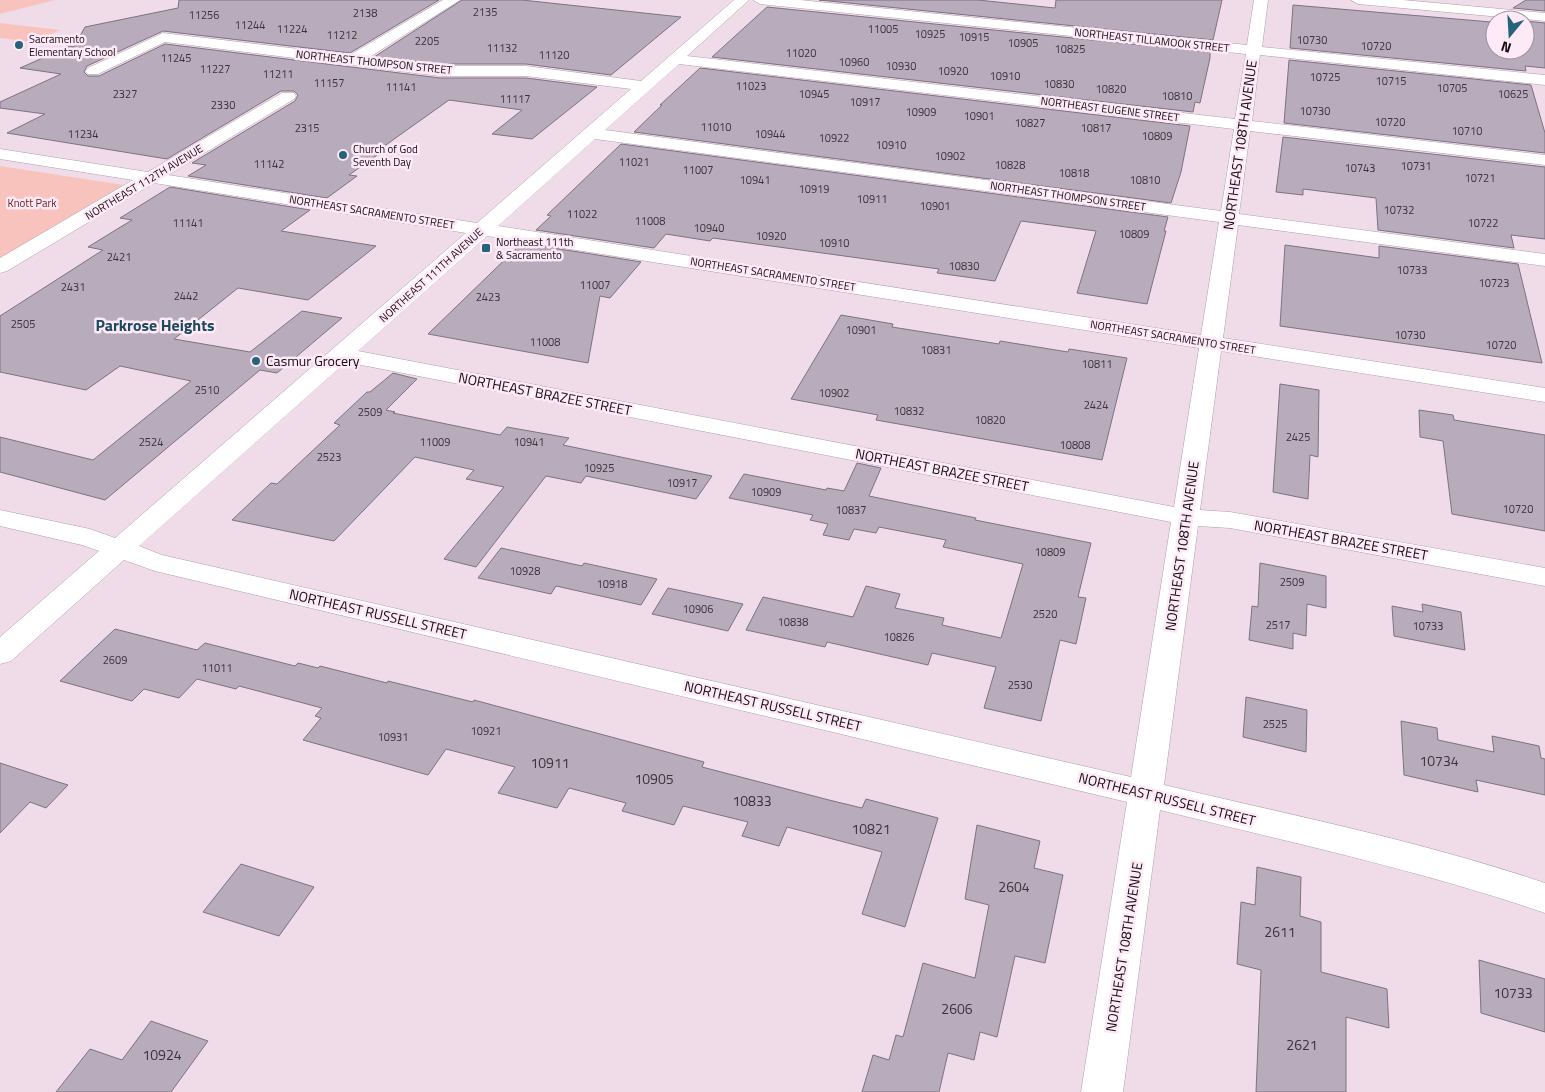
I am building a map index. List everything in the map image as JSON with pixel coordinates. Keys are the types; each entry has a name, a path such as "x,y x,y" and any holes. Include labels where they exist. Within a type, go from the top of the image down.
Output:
{"street":[{"path":"353,60 453,0"},
{"name":"NORTHEAST 111TH AVENUE","path":"0,654 742,0"},
{"name":"NORTHEAST TILLAMOOK STREET","path":"760,0 1545,80"},
{"name":"NORTHEAST 108TH AVENUE","path":"1102,1092 1261,0"},
{"path":"1358,0 1545,17"},
{"name":"NORTHEAST THOMPSON STREET","path":"93,71 163,37 440,71 526,71 644,86"},
{"name":"NORTHEAST EUGENE STREET","path":"675,59 1545,160"},
{"name":"NORTHEAST 112TH AVENUE","path":"0,267 288,96"},
{"name":"NORTHEAST THOMPSON STREET","path":"591,133 1545,260"},
{"name":"NORTHEAST SACRAMENTO STREET","path":"0,154 1545,395"},
{"name":"NORTHEAST BRAZEE STREET","path":"341,354 1186,517 1230,520 1545,577"},
{"name":"NORTHEAST RUSSELL STREET","path":"0,518 90,538 155,562 1146,794 1393,854 1492,880 1545,898"}],"green space":[{"path":"0,0 55,0 0,14"},
{"path":"0,23 60,30 34,42 0,38"},
{"name":"Knott Park","path":"0,166 124,185 0,258"}],"building":[{"path":"179,0 439,0 350,53 163,31 87,66 84,72 88,76 99,76 165,44 440,78 526,78 597,87 532,139 492,134 522,110 449,100 383,147 387,148 349,175 357,176 327,198 188,176 206,165 192,163 295,101 298,95 294,91 281,91 167,159 7,133 45,114 0,108 0,102 61,74 20,68 70,46 74,47 85,27 178,8"},
{"path":"462,0 522,0 681,17 611,75 526,64 440,64 374,57"},
{"path":"819,0 978,0 1055,8 1056,0 1222,0 1213,40"},
{"path":"1526,0 1545,0 1545,11 1513,8"},
{"path":"1293,5 1485,21 1485,60 1535,60 1535,22 1545,23 1545,68 1525,66 1526,71 1290,48"},
{"path":"767,7 1210,52 1210,58 1200,103 1195,102 1193,112 712,57"},
{"path":"1289,60 1531,85 1545,133 1545,153 1284,123"},
{"path":"700,68 1190,126 1181,172 1171,203 634,132"},
{"path":"1283,137 1545,167 1545,239 1511,235 1514,248 1378,230 1376,198 1303,189 1303,195 1276,192"},
{"path":"621,144 1168,217 1164,231 1166,231 1147,304 1077,293 1096,231 1021,221 995,281 937,273 939,269 713,238 710,241 666,234 654,248 536,230 551,216 547,215"},
{"path":"170,187 310,210 281,231 376,246 308,300 238,288 174,339 250,352 302,311 342,318 277,373 260,370 105,500 0,472 0,437 93,460 191,381 120,366 86,390 0,372 0,316 103,250 88,247 132,220 120,218"},
{"path":"522,243 641,262 610,298 600,296 588,363 428,334"},
{"path":"1285,245 1379,258 1379,246 1518,264 1542,363 1280,326"},
{"path":"841,315 893,324 892,327 999,344 1000,341 1068,352 1069,349 1127,358 1102,460 876,420 878,415 791,399"},
{"path":"393,373 417,379 386,410 395,412 393,413 500,435 507,427 569,438 563,445 712,476 696,499 586,476 581,483 546,476 476,567 444,559 504,487 466,479 474,470 415,457 334,541 232,520 271,483 277,484 340,425 334,423 367,392 370,392"},
{"path":"1280,384 1319,390 1318,457 1310,455 1308,499 1273,492"},
{"path":"1419,410 1453,415 1454,420 1545,435 1545,531 1452,514 1443,441 1420,437"},
{"path":"857,463 881,468 869,496 976,518 975,520 1091,543 1078,597 1086,598 1076,644 1060,640 1041,721 984,708 996,667 932,653 928,665 827,642 825,647 746,630 763,597 853,617 866,586 900,594 895,608 944,618 942,625 1001,638 1023,564 943,547 946,540 879,527 876,533 854,529 849,540 823,535 828,524 810,520 813,515 729,498 744,474 826,490 827,488 844,491"},
{"path":"501,548 582,566 584,563 657,579 641,605 556,586 551,594 478,578"},
{"path":"1260,563 1326,576 1326,608 1307,604 1306,636 1293,633 1293,649 1249,640 1252,606 1258,607"},
{"path":"668,588 743,604 728,631 652,614"},
{"path":"1422,604 1461,612 1465,650 1394,636 1392,606 1423,612"},
{"path":"115,629 197,650 205,643 295,666 298,663 318,668 320,666 473,702 474,700 704,762 702,767 829,800 862,808 866,799 938,818 905,927 862,914 882,852 787,827 779,846 742,836 748,822 683,806 674,825 622,811 626,803 569,788 557,808 498,793 515,767 446,749 428,775 303,740 321,718 315,716 322,708 239,686 236,689 197,679 179,698 144,689 132,701 60,681"},
{"path":"1246,697 1307,710 1306,752 1243,737"},
{"path":"1401,721 1437,728 1438,740 1494,752 1492,736 1539,746 1541,758 1545,759 1545,795 1476,780 1478,792 1404,775"},
{"path":"0,763 68,785 46,808 30,802 0,833"},
{"path":"977,825 1040,841 1034,868 1063,875 1045,963 1015,956 997,1037 980,1032 974,1060 948,1053 939,1092 862,1092 873,1055 889,1060 896,1035 903,1037 923,963 975,978 989,905 965,899"},
{"path":"241,864 314,887 279,936 203,912"},
{"path":"1257,867 1301,877 1300,916 1321,922 1321,972 1387,989 1389,1028 1346,1017 1346,1092 1256,1092 1261,970 1237,964 1241,902 1255,905"},
{"path":"1479,960 1545,979 1545,1032 1481,1013"},
{"path":"151,1021 208,1041 171,1092 56,1092 90,1049 122,1060"}],"place":[{"name":"Sacramento Elementary School","path":"19,45"},
{"name":"Church of God Seventh Day","path":"343,155"},
{"name":"Northeast 111th & Sacramento","path":"486,248"},
{"name":"Casmur Grocery","path":"256,361"}],"district":[{"name":"Parkrose Heights","path":"155,325"}]}
